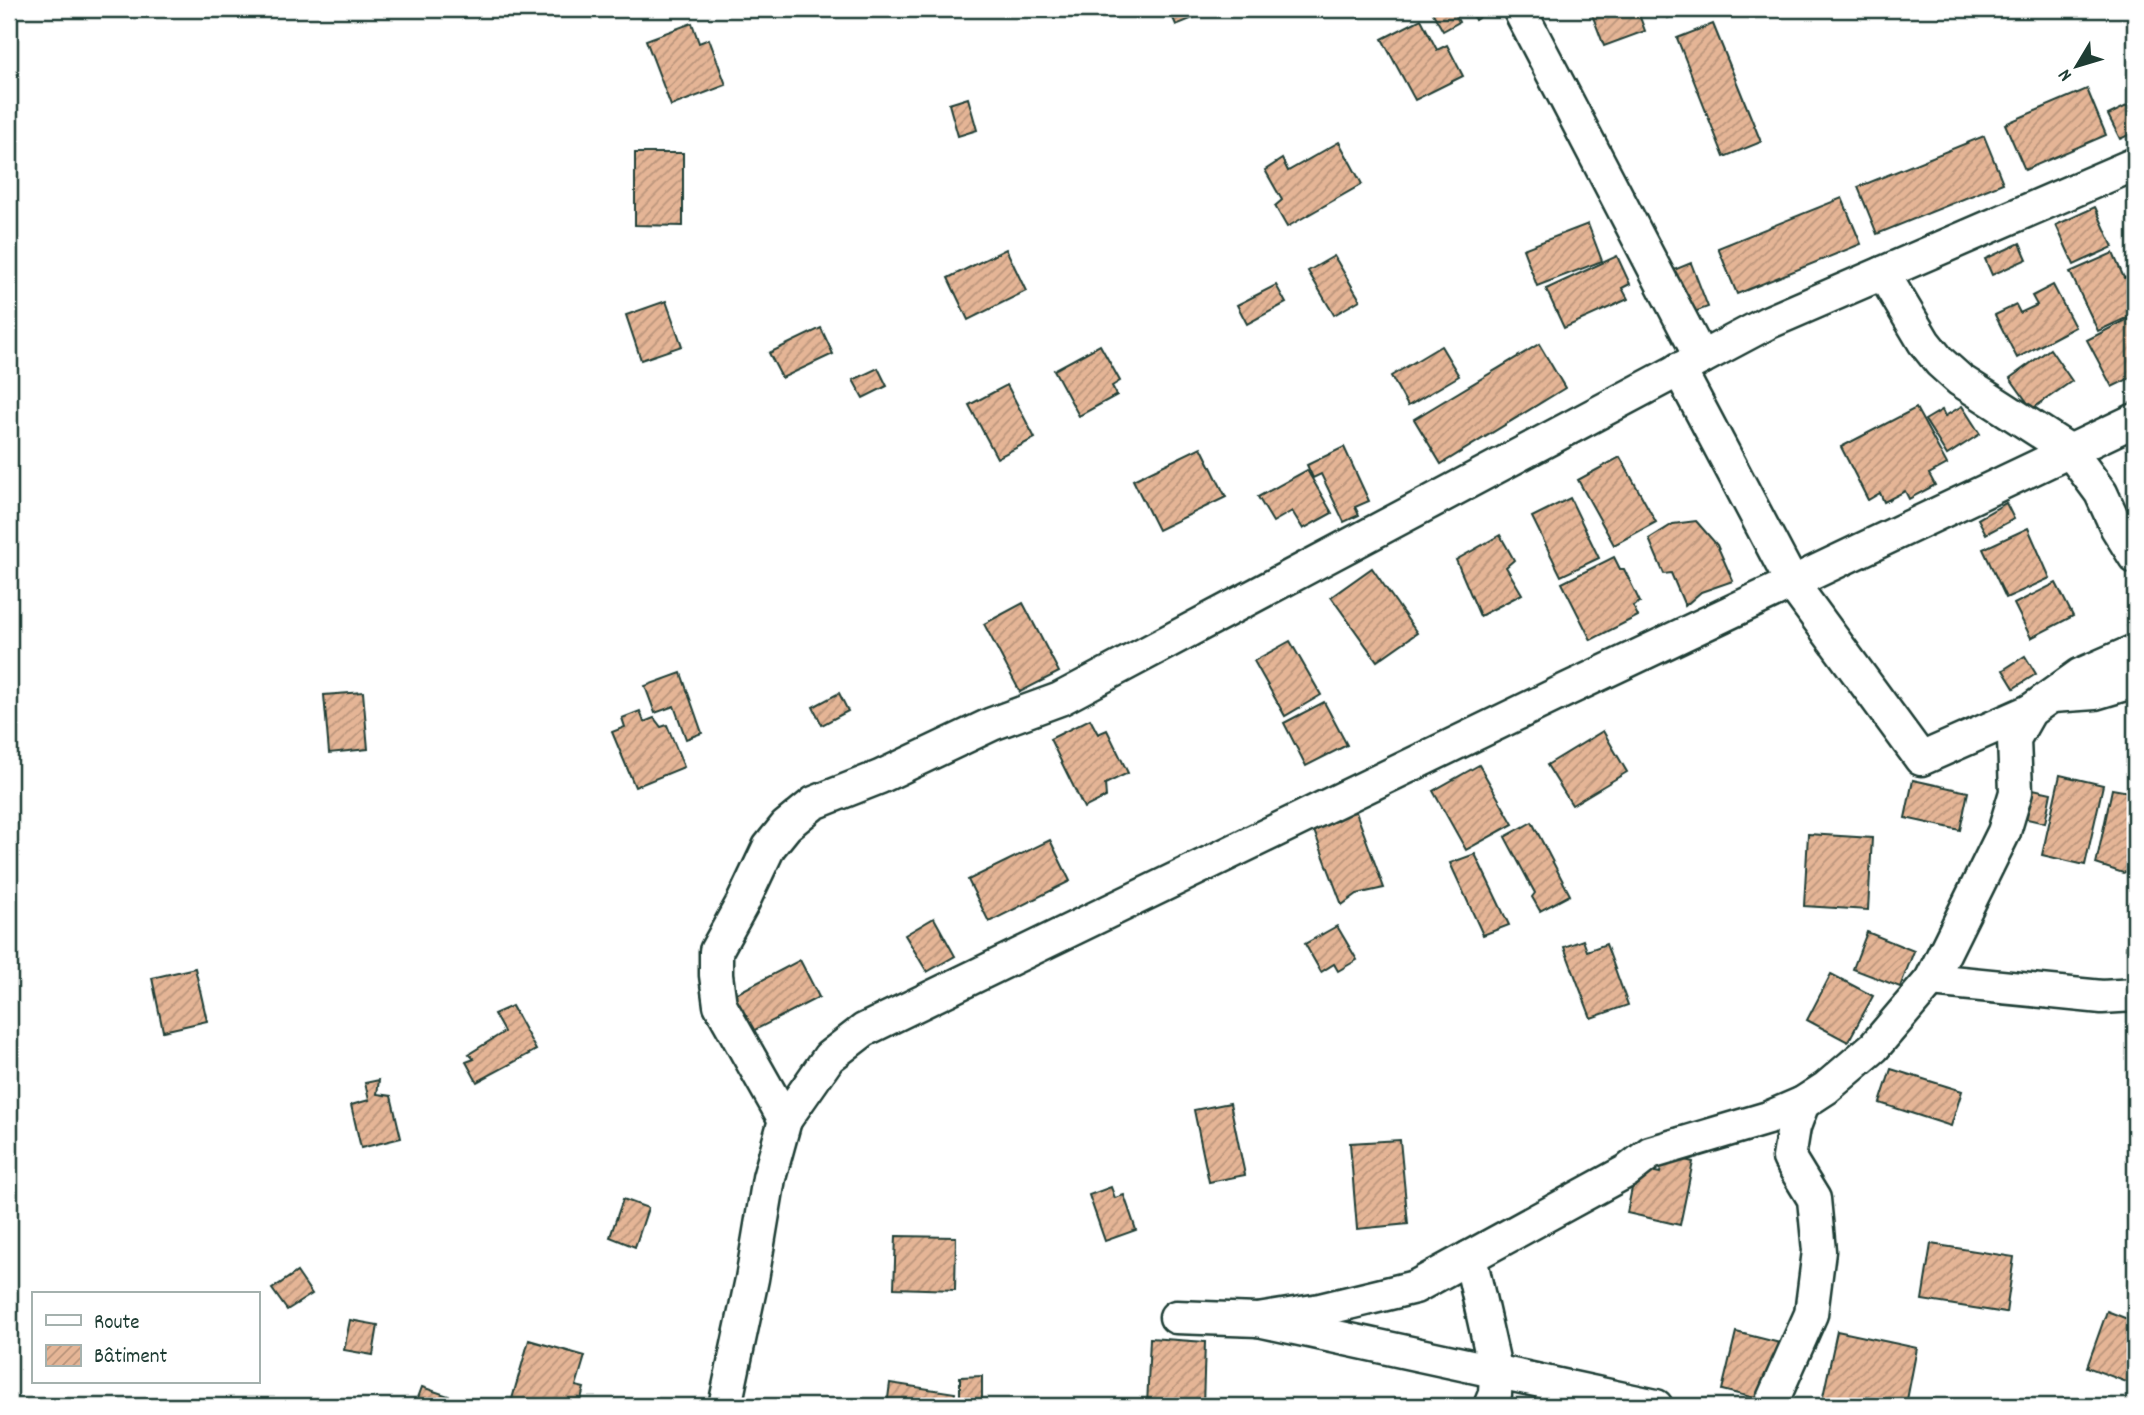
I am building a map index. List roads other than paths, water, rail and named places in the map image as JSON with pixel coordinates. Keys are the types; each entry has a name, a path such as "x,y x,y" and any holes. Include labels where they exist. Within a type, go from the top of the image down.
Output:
{"street":[{"path":"1519,9 1792,583 1921,759 2040,704 2080,675 2135,651"},
{"path":"785,1120 720,1005 716,951 769,847 786,825 814,803 880,777 992,724 1060,699 1767,323 2135,164"},
{"path":"1883,273 1924,342 1940,362 1959,380 2070,451 2101,493 2117,528 2135,557"},
{"path":"725,1406 752,1279 769,1178 785,1120 829,1057 864,1030 2135,420"},
{"path":"1258,1320 1320,1310 1415,1287 1626,1171 1650,1153 1768,1118 1803,1103 1826,1088 1874,1047 1931,979 2004,832 2016,792 2014,739 2040,704 2095,694 2135,681"},
{"path":"1931,979 2102,997 2135,995"},
{"path":"1770,1406 1811,1314 1819,1251 1814,1199 1789,1158 1794,1127 1803,1103"},
{"path":"1470,1257 1496,1373 1495,1394 1490,1406"},
{"path":"1176,1317 1258,1320 1656,1406"}]}
